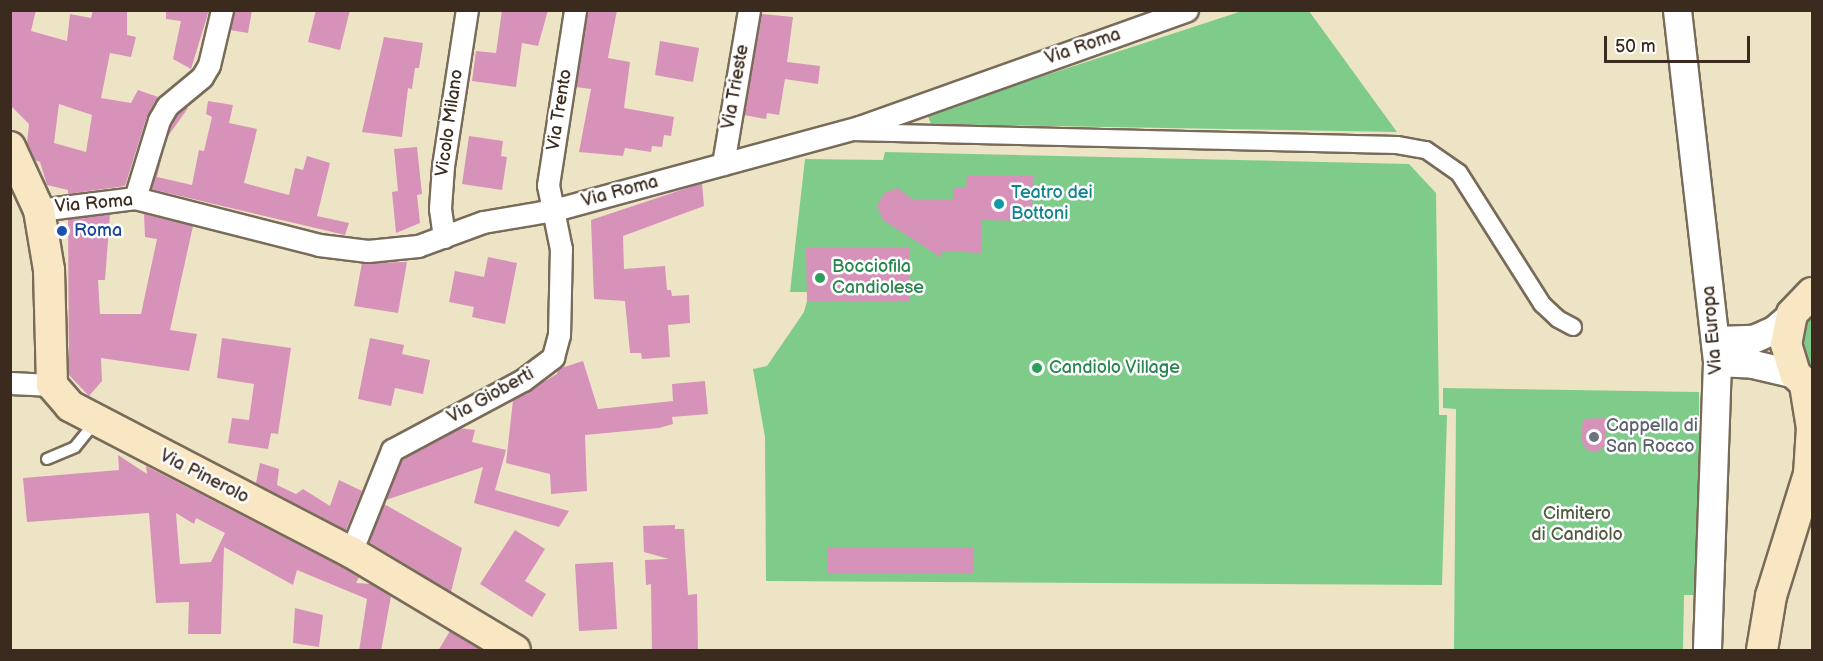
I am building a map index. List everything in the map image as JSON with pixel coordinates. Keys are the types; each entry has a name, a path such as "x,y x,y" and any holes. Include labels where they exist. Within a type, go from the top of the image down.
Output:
{"main road":[{"path":"10,147 39,210 49,270 52,386"},
{"path":"1762,651 1771,596 1811,471 1812,428 1804,383 1786,344 1807,296"},
{"name":"Via Pinerolo","path":"52,386 70,406 96,421 351,552 515,651"}],"street":[{"path":"135,198 159,120 167,106 202,77 209,65 222,10"},
{"name":"Vicolo Milano","path":"444,237 440,208 443,166 467,10"},
{"name":"Via Trento","path":"554,210 548,185 575,10"},
{"name":"Via Trieste","path":"723,164 749,10"},
{"name":"Via Roma","path":"39,210 135,198 319,244 368,251 418,246 483,222 554,210 839,132 1187,10"},
{"name":"Via Europa","path":"1677,10 1716,351 1707,651"},
{"path":"839,132 1397,145 1426,150 1459,172 1542,304 1558,319 1573,327"},
{"name":"Via Gioberti","path":"351,552 392,450 531,375 553,357 561,309 561,249 554,210"},
{"path":"1716,351 1775,329 1807,296"},
{"path":"1716,351 1804,383"},
{"path":"10,383 52,386"}],"lane":[{"path":"47,459 75,447 96,421"}],"green space":[{"path":"1242,11 1309,11 1397,132 931,124 927,114"},
{"name":"Candiolo Village","path":"885,152 1409,164 1436,193 1439,415 1447,415 1442,585 766,581 765,437 753,369 767,366 804,312 807,301 807,292 790,292 805,159 883,160"},
{"path":"1812,312 1812,375 1799,356 1800,327"},
{"name":"Cimitero di Candiolo","path":"1443,388 1699,392 1699,595 1684,595 1683,650 1454,650 1456,409 1443,408"}],"building":[{"path":"10,10 36,10 31,31 67,41 70,14 91,18 93,10 127,10 127,35 136,37 131,57 110,53 101,98 131,103 138,90 158,97 147,116 125,186 68,194 68,190 47,185 40,162 35,160 27,143 29,124 10,105","holes":["59,104 92,115 86,152 54,143"]},
{"path":"166,10 209,10 191,69 173,59 181,21 166,19"},
{"path":"234,10 252,10 248,33 230,30"},
{"path":"316,10 350,10 340,50 308,42"},
{"path":"502,10 548,10 538,46 522,43 516,87 472,81 476,51 496,53"},
{"path":"588,10 617,10 608,58 630,62 624,108 674,117 671,136 664,135 662,147 652,146 651,152 625,148 623,156 579,152 591,89 576,87"},
{"path":"761,14 793,17 787,62 820,66 818,84 785,79 779,115 767,113 766,119 744,115"},
{"path":"384,37 423,43 419,68 415,68 412,89 408,88 402,137 362,132"},
{"path":"660,41 699,48 693,82 655,75"},
{"path":"208,101 233,105 229,123 257,129 244,183 289,195 295,168 303,170 307,156 330,163 317,216 349,223 345,235 151,189 165,143 157,177 192,185 199,150 204,151 212,117 206,114"},
{"path":"186,107 188,108 166,139 177,114"},
{"path":"469,136 503,141 501,156 507,157 502,190 462,184"},
{"path":"417,147 422,194 417,195 420,223 396,233 392,192 398,191 394,149"},
{"path":"967,175 1033,176 1032,221 982,220 981,253 942,251 942,258 883,220 877,206 884,193 898,188 913,200 953,200 953,188 966,188"},
{"path":"702,183 704,206 623,236 624,269 665,266 667,290 671,290 672,296 689,295 690,323 668,325 670,357 642,359 641,353 630,353 625,301 594,299 591,220"},
{"path":"110,214 105,280 98,280 100,314 141,314 157,239 145,237 144,214 193,226 170,330 197,334 189,371 101,358 102,381 89,396 69,375 68,219"},
{"path":"909,247 910,301 807,301 806,248"},
{"path":"488,257 517,263 505,324 472,317 474,307 449,302 455,271 484,277"},
{"path":"407,262 398,313 354,306 362,263"},
{"path":"222,338 291,348 278,434 271,433 268,449 228,443 232,418 249,420 254,384 217,378"},
{"path":"370,338 404,345 402,354 430,360 423,394 395,388 391,406 358,399"},
{"path":"583,361 598,409 673,401 672,384 705,381 708,414 672,417 673,424 659,428 585,435 587,491 551,494 550,474 506,463 513,400 557,374 558,369"},
{"name":"Cappella di San Rocco","path":"1605,418 1606,445 1597,452 1587,450 1581,441 1583,419"},
{"path":"459,428 475,430 472,442 506,450 495,490 569,511 559,527 474,503 483,467 386,500 402,459"},
{"path":"118,455 147,474 146,466 342,567 359,577 356,583 371,584 391,596 381,651 359,651 367,599 297,570 293,585 224,547 221,634 188,634 189,602 156,603 149,513 27,522 23,478 119,470","holes":["176,513 194,524 196,518 225,533 211,562 180,564"]},
{"path":"260,463 279,469 277,485 296,494 303,489 330,506 339,480 362,491 346,530 256,483"},
{"path":"384,504 462,548 451,592 369,542"},
{"path":"675,525 675,529 684,529 688,595 697,594 698,651 652,651 651,584 646,585 645,560 669,559 644,552 643,526"},
{"path":"515,530 545,549 525,581 546,594 532,617 480,584"},
{"path":"827,547 973,547 973,574 828,574"},
{"path":"613,562 617,629 579,631 575,564"},
{"path":"295,608 323,615 319,647 293,643"},
{"path":"450,631 482,651 438,651"}],"place":[{"name":"Teatro dei Bottoni","path":"999,204"},
{"name":"Roma","path":"62,231"},
{"name":"Bocciofila Candiolese","path":"820,278"},
{"name":"Candiolo Village","path":"1037,368"},
{"name":"Cappella di San Rocco","path":"1594,437"}]}
